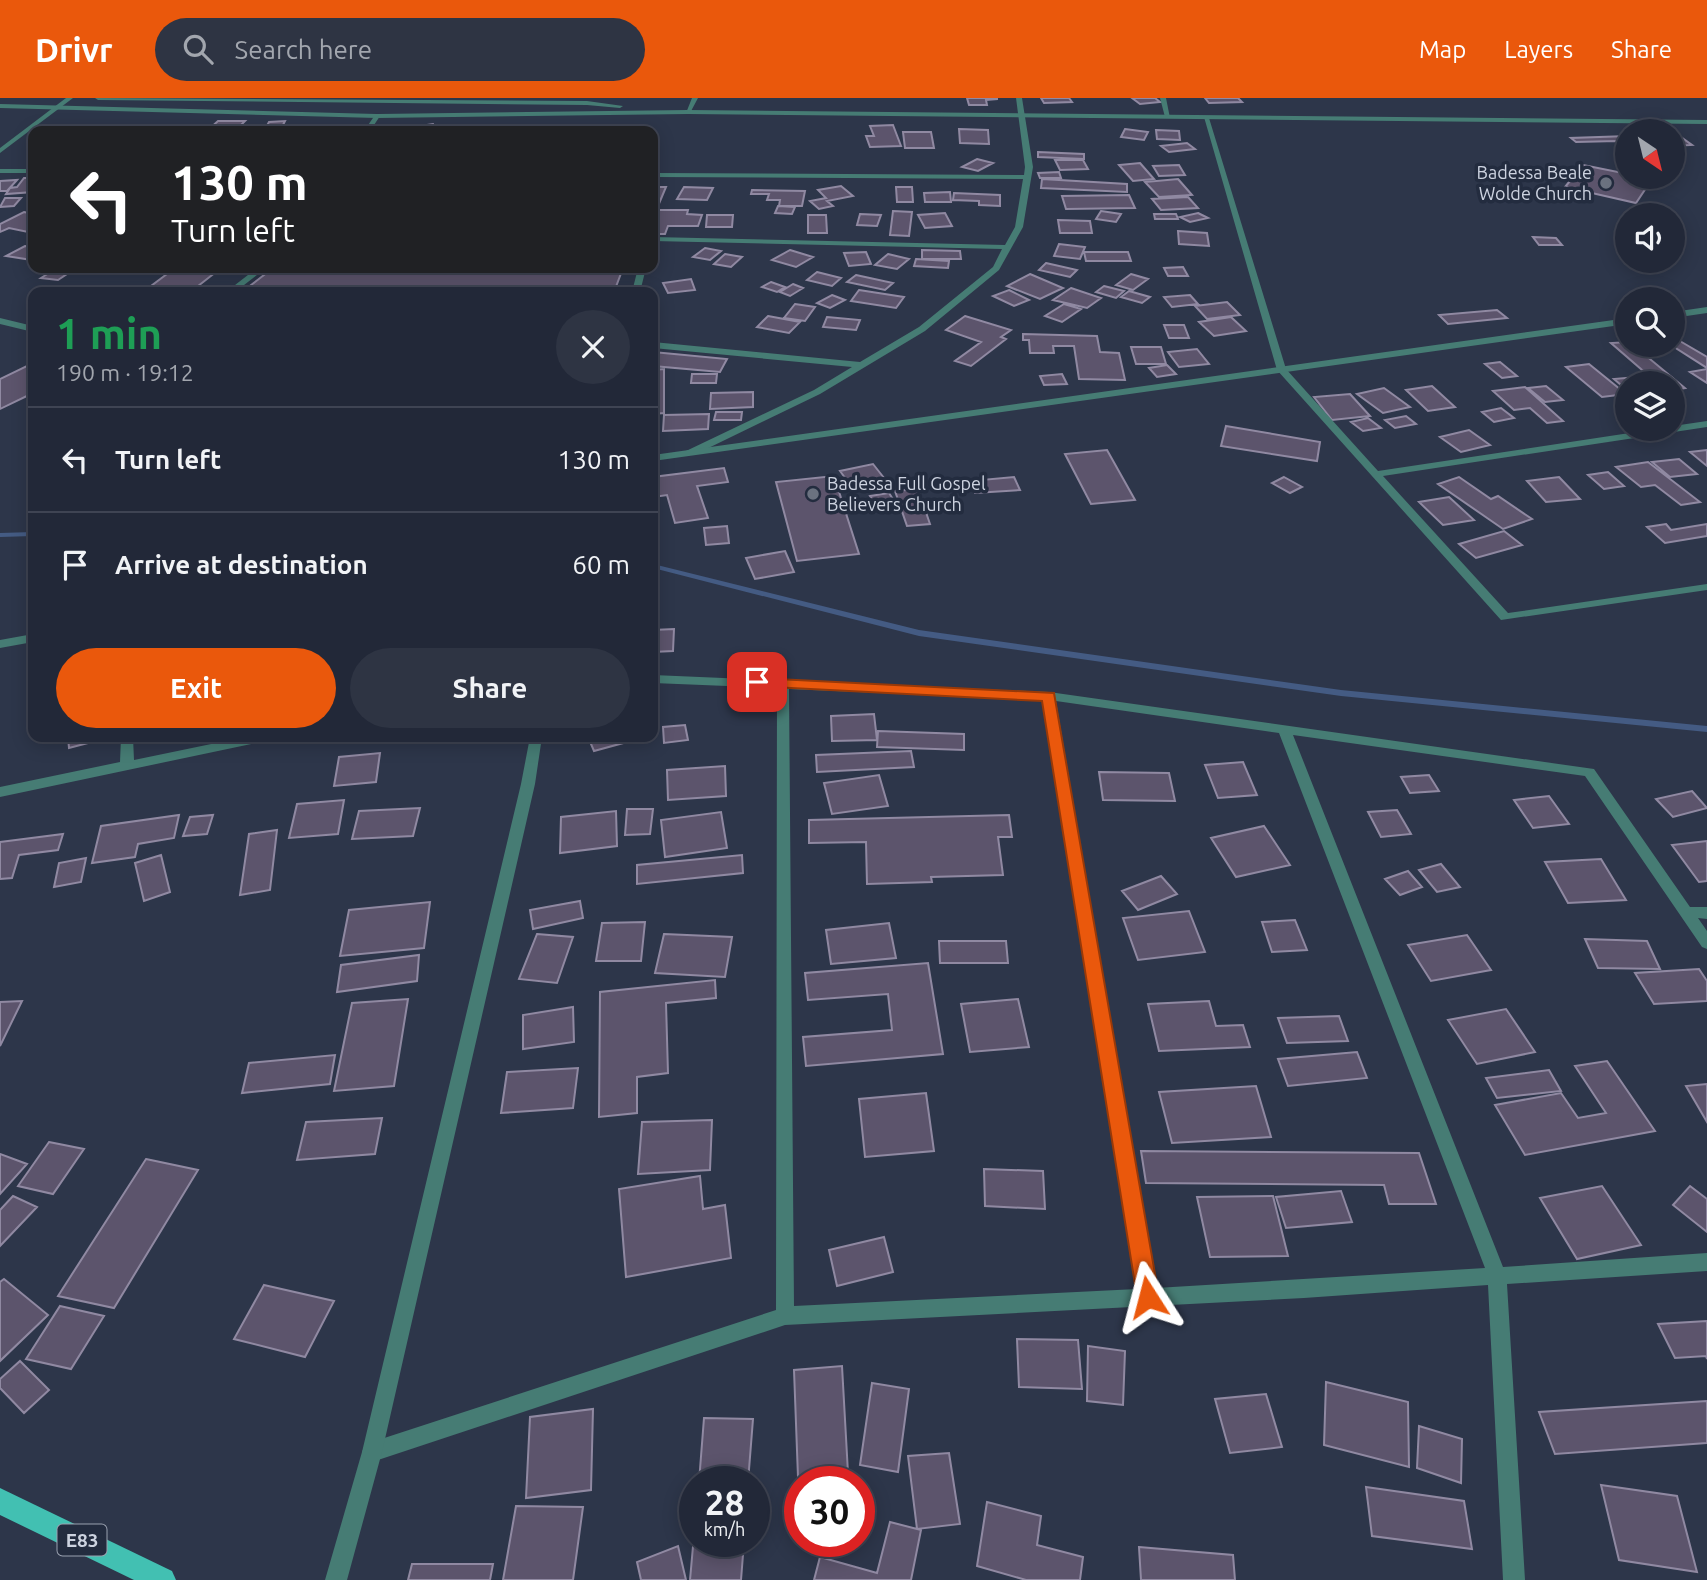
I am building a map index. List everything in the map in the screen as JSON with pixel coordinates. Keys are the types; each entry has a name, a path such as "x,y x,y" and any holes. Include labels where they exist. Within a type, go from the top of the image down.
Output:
{"main road":[{"name":"E83","path":"0,1501 163,1580"}],"street":[{"path":"60,98 470,100 587,103 688,112"},
{"path":"34,126 70,98"},
{"path":"688,112 695,98"},
{"path":"690,453 817,392 862,365 922,328 996,268 1019,227 1030,167 1019,98"},
{"path":"1163,98 1168,117"},
{"path":"0,106 377,116 688,112 1707,122"},
{"path":"370,126 377,116"},
{"path":"1206,118 1282,370 1505,617 1707,587"},
{"path":"0,151 28,130"},
{"path":"0,171 28,171"},
{"path":"658,175 1028,177"},
{"path":"658,239 1007,247"},
{"path":"237,287 255,273"},
{"path":"1685,313 1707,310"},
{"path":"0,321 28,328"},
{"path":"658,457 1615,323"},
{"path":"658,345 862,365"},
{"path":"1376,474 1707,424"},
{"path":"0,644 28,639"},
{"path":"658,679 1049,696 1589,772 1707,943"},
{"path":"783,683 785,1316"},
{"path":"1049,696 1148,1297"},
{"path":"1284,729 1497,1276 1514,1580"},
{"path":"127,742 127,766"},
{"path":"0,792 241,742"},
{"path":"336,1580 372,1452 528,784 535,742"},
{"path":"1685,912 1707,913"},
{"path":"372,1452 785,1316 1148,1297 1707,1262"}],"building":[{"path":"967,98 997,99 986,100 987,105 969,105"},
{"path":"1041,98 1069,98 1072,102 1044,103"},
{"path":"1132,98 1155,98 1160,102 1140,104"},
{"path":"1205,98 1238,98 1242,102 1209,103"},
{"path":"218,121 245,121 240,126 212,126"},
{"path":"285,121 282,126 267,126 269,122"},
{"path":"893,125 901,146 870,147 866,136 874,136 870,126"},
{"path":"959,129 988,130 989,144 960,143"},
{"path":"1125,129 1148,132 1144,140 1121,137"},
{"path":"1156,130 1179,131 1180,140 1157,139"},
{"path":"903,132 931,132 934,148 905,148"},
{"path":"1615,136 1615,141 1576,142 1571,138"},
{"path":"1187,143 1195,149 1169,152 1161,146"},
{"path":"1038,152 1084,154 1084,159 1038,157"},
{"path":"977,159 993,163 978,171 962,167"},
{"path":"1055,160 1083,160 1088,169 1060,170"},
{"path":"1140,163 1154,179 1133,181 1119,165"},
{"path":"1179,165 1185,175 1159,176 1153,166"},
{"path":"1583,165 1615,171 1615,189 1645,189 1636,203 1565,187"},
{"path":"1059,172 1061,178 1040,178 1038,173"},
{"path":"24,178 28,178 28,192 6,194 10,188 17,187"},
{"path":"1042,179 1127,184 1127,192 1041,188"},
{"path":"1178,179 1192,195 1159,197 1145,182"},
{"path":"17,180 7,191 0,191 0,181"},
{"path":"841,186 853,196 827,201 833,206 819,209 810,201 826,198 818,190"},
{"path":"658,187 666,187 658,206"},
{"path":"684,187 713,188 707,200 677,199"},
{"path":"896,187 912,187 913,202 897,202"},
{"path":"752,190 805,191 802,206 779,206 780,200 767,200 769,194 751,194"},
{"path":"950,192 951,202 925,202 924,193"},
{"path":"954,193 1000,195 1000,206 979,205 979,201 953,200"},
{"path":"1129,195 1135,208 1066,209 1062,196"},
{"path":"1188,197 1198,208 1161,210 1152,199"},
{"path":"5,198 21,198 14,206 0,207"},
{"path":"778,206 795,207 792,214 775,213"},
{"path":"658,210 688,210 687,214 702,215 698,226 668,226 665,234 658,234"},
{"path":"893,211 912,212 909,236 890,235"},
{"path":"1101,211 1121,214 1116,222 1096,219"},
{"path":"24,212 28,213 28,232 9,228 0,232 0,224"},
{"path":"945,213 952,226 925,228 918,215"},
{"path":"1198,213 1208,218 1190,222 1180,217"},
{"path":"860,214 881,215 877,226 857,225"},
{"path":"1154,214 1176,214 1178,219 1155,219"},
{"path":"707,215 733,215 732,227 706,227"},
{"path":"808,215 826,215 827,233 808,233"},
{"path":"1058,220 1090,221 1092,233 1060,233"},
{"path":"1178,231 1207,233 1209,246 1179,244"},
{"path":"1533,237 1556,238 1562,245 1539,245"},
{"path":"1059,244 1085,247 1080,259 1054,256"},
{"path":"25,246 28,246 28,259 6,256"},
{"path":"705,248 721,251 710,260 693,257"},
{"path":"790,250 813,257 796,267 772,260"},
{"path":"922,250 960,251 961,259 922,259"},
{"path":"866,252 871,264 849,266 844,253"},
{"path":"1084,252 1128,252 1131,261 1086,261"},
{"path":"725,254 742,257 731,267 714,264"},
{"path":"888,254 909,259 897,269 875,265"},
{"path":"916,259 949,261 948,268 914,266"},
{"path":"1046,263 1077,270 1070,277 1039,270"},
{"path":"1183,267 1188,276 1168,276 1164,268"},
{"path":"817,272 841,278 832,286 807,280"},
{"path":"49,273 68,273 58,280 41,278"},
{"path":"168,273 215,273 197,287 151,286"},
{"path":"267,273 621,273 616,287 248,287"},
{"path":"1030,274 1063,288 1040,299 1007,286"},
{"path":"1131,274 1148,279 1133,290 1116,285"},
{"path":"856,275 893,283 885,290 847,282"},
{"path":"691,279 695,290 668,293 663,283"},
{"path":"771,282 785,287 777,292 762,287"},
{"path":"793,284 803,288 790,296 780,292"},
{"path":"1104,286 1124,291 1116,298 1096,292"},
{"path":"1071,288 1101,298 1087,308 1053,300"},
{"path":"859,290 904,297 896,308 851,301"},
{"path":"1009,290 1029,300 1014,306 993,296"},
{"path":"1129,291 1150,297 1142,303 1121,297"},
{"path":"832,295 845,300 830,308 817,303"},
{"path":"1190,295 1198,304 1172,307 1164,297"},
{"path":"1227,302 1240,315 1207,319 1195,306"},
{"path":"795,304 815,307 805,321 784,318"},
{"path":"1064,304 1081,309 1062,322 1045,316"},
{"path":"1497,310 1507,318 1448,324 1439,315"},
{"path":"768,316 800,322 789,333 757,327"},
{"path":"965,316 1011,330 1001,337 1006,339 971,366 955,361 981,342 946,330"},
{"path":"827,317 860,320 856,330 823,327"},
{"path":"1231,317 1246,331 1214,336 1199,322"},
{"path":"1164,325 1184,325 1189,338 1169,338"},
{"path":"1023,334 1097,336 1100,352 1119,353 1125,380 1079,379 1074,346 1053,346 1054,353 1030,353 1029,340 1023,340"},
{"path":"1685,344 1707,357 1707,368 1685,354"},
{"path":"1131,347 1161,347 1166,364 1136,364"},
{"path":"1197,349 1209,364 1179,367 1168,352"},
{"path":"658,352 727,359 720,372 658,366"},
{"path":"1627,357 1648,357 1664,371 1643,371"},
{"path":"1500,362 1517,376 1502,378 1485,364"},
{"path":"1589,364 1615,385 1615,395 1602,397 1566,367"},
{"path":"28,365 28,395 0,409 0,379"},
{"path":"1167,365 1176,374 1157,377 1149,368"},
{"path":"664,369 664,413 658,414 658,370"},
{"path":"1707,369 1707,383 1690,372"},
{"path":"692,374 717,374 716,383 691,383"},
{"path":"1062,374 1067,384 1044,385 1040,376"},
{"path":"1432,386 1455,407 1428,411 1406,390"},
{"path":"1546,386 1563,400 1545,402 1528,388"},
{"path":"1525,387 1563,421 1547,423 1530,408 1514,410 1493,391"},
{"path":"1384,388 1410,407 1383,413 1357,394"},
{"path":"753,392 753,407 710,409 711,393"},
{"path":"1350,394 1370,416 1332,420 1314,397"},
{"path":"1501,408 1514,418 1494,422 1482,412"},
{"path":"716,412 742,412 741,420 714,420"},
{"path":"709,414 708,429 663,431 664,415"},
{"path":"1406,416 1416,424 1395,428 1385,420"},
{"path":"1368,418 1381,428 1363,431 1351,422"},
{"path":"1226,426 1320,442 1317,461 1221,446"},
{"path":"1469,430 1490,445 1461,452 1440,437"},
{"path":"1107,450 1135,500 1091,504 1065,454"},
{"path":"1707,450 1707,466 1690,452"},
{"path":"1679,459 1697,474 1670,477 1652,462"},
{"path":"1648,462 1700,502 1681,505 1655,485 1641,487 1616,467"},
{"path":"873,464 888,483 854,490 840,471"},
{"path":"724,468 728,482 697,486 708,518 675,523 667,495 658,496 658,476"},
{"path":"1608,472 1624,486 1604,489 1588,475"},
{"path":"834,476 859,554 797,561 776,482"},
{"path":"1014,477 1020,490 975,493 970,481"},
{"path":"1284,477 1302,487 1290,493 1272,483"},
{"path":"1459,477 1491,499 1498,496 1532,519 1503,529 1438,484"},
{"path":"1559,477 1580,499 1546,502 1527,481"},
{"path":"918,489 930,524 907,526 895,491"},
{"path":"889,493 896,504 877,507 870,496"},
{"path":"1449,497 1474,520 1443,525 1419,502"},
{"path":"1666,524 1671,530 1707,524 1707,536 1665,543 1647,527"},
{"path":"727,526 729,543 706,545 704,528"},
{"path":"1504,531 1522,545 1476,558 1459,544"},
{"path":"785,551 794,572 755,579 746,558"},
{"path":"674,629 673,651 658,652 658,630"},
{"path":"874,714 877,740 832,741 831,716"},
{"path":"685,725 688,740 664,743 663,727"},
{"path":"878,731 964,734 964,750 877,747"},
{"path":"68,742 92,742 69,748"},
{"path":"590,742 627,742 594,751"},
{"path":"911,751 914,767 817,772 816,755"},
{"path":"380,753 376,782 334,786 339,757"},
{"path":"1243,762 1257,795 1218,798 1205,765"},
{"path":"725,766 726,796 668,800 667,770"},
{"path":"1099,772 1169,773 1175,801 1103,800"},
{"path":"879,775 888,806 832,814 824,783"},
{"path":"1429,775 1439,791 1410,793 1401,777"},
{"path":"1692,791 1707,808 1673,817 1656,799"},
{"path":"1549,796 1569,824 1533,828 1514,800"},
{"path":"344,800 338,834 289,838 297,804"},
{"path":"420,808 413,836 352,839 359,811"},
{"path":"627,809 653,809 650,834 625,835"},
{"path":"1397,810 1411,834 1381,837 1368,812"},
{"path":"616,811 617,846 560,853 561,817"},
{"path":"721,812 727,848 665,857 661,820"},
{"path":"179,815 174,838 138,844 135,857 92,863 101,826"},
{"path":"213,815 207,834 183,836 190,817"},
{"path":"1009,815 1012,837 998,837 1003,875 931,877 932,882 867,884 866,842 809,843 809,820"},
{"path":"1264,826 1290,865 1236,877 1211,838"},
{"path":"277,830 270,890 240,895 249,834"},
{"path":"63,834 58,850 19,855 12,878 0,879 0,842"},
{"path":"1707,841 1707,881 1699,882 1672,845"},
{"path":"161,855 170,892 144,901 135,863"},
{"path":"742,855 743,873 637,884 637,865"},
{"path":"86,858 81,882 54,887 59,863"},
{"path":"1601,859 1626,900 1568,903 1545,862"},
{"path":"1441,864 1460,887 1437,892 1419,870"},
{"path":"1408,871 1422,887 1400,895 1385,879"},
{"path":"1161,876 1177,894 1138,910 1122,891"},
{"path":"580,901 583,918 533,929 530,910"},
{"path":"430,902 424,948 340,956 349,910"},
{"path":"1189,911 1205,952 1138,960 1123,918"},
{"path":"1295,920 1307,950 1272,952 1262,922"},
{"path":"645,922 641,961 596,961 602,923"},
{"path":"889,923 896,958 831,964 826,930"},
{"path":"537,934 573,937 557,983 519,979"},
{"path":"664,934 732,937 725,977 655,973"},
{"path":"1467,935 1491,970 1431,981 1408,945"},
{"path":"1585,939 1647,941 1660,969 1598,968"},
{"path":"939,941 1006,941 1008,963 940,963"},
{"path":"419,955 417,981 337,992 341,965"},
{"path":"928,963 943,1054 806,1066 803,1037 892,1030 888,994 808,1000 805,973"},
{"path":"1699,969 1707,981 1707,1001 1654,1004 1635,973"},
{"path":"715,980 716,998 666,1003 668,1073 637,1077 637,1113 599,1117 600,992"},
{"path":"408,999 394,1086 334,1091 352,1003"},
{"path":"1018,999 1029,1047 970,1052 961,1004"},
{"path":"22,1001 0,1046 0,1002"},
{"path":"1209,1001 1216,1026 1243,1025 1250,1047 1159,1051 1148,1004"},
{"path":"573,1007 574,1042 523,1049 523,1015"},
{"path":"1506,1009 1535,1052 1477,1064 1448,1020"},
{"path":"1339,1016 1348,1041 1287,1043 1278,1018"},
{"path":"1357,1052 1367,1078 1288,1086 1278,1059"},
{"path":"335,1055 330,1084 242,1093 249,1063"},
{"path":"1607,1061 1655,1131 1525,1155 1495,1105 1561,1093 1578,1118 1606,1113 1575,1066"},
{"path":"578,1068 573,1108 501,1113 507,1072"},
{"path":"1549,1070 1561,1091 1497,1098 1486,1078"},
{"path":"1707,1084 1707,1122 1686,1086"},
{"path":"1256,1086 1271,1137 1172,1143 1159,1092"},
{"path":"926,1093 934,1151 865,1157 859,1099"},
{"path":"382,1118 375,1154 297,1160 306,1122"},
{"path":"712,1120 710,1170 638,1174 642,1122"},
{"path":"49,1142 84,1149 53,1194 18,1186"},
{"path":"1141,1151 1419,1153 1436,1204 1389,1204 1384,1185 1146,1183"},
{"path":"0,1154 27,1164 0,1194"},
{"path":"146,1159 198,1170 114,1308 58,1296"},
{"path":"984,1169 1043,1171 1045,1209 985,1206"},
{"path":"700,1176 703,1209 725,1205 731,1258 626,1277 619,1189"},
{"path":"1602,1186 1641,1245 1577,1259 1540,1198"},
{"path":"1690,1186 1707,1199 1707,1232 1673,1205"},
{"path":"1341,1191 1352,1222 1286,1228 1276,1197"},
{"path":"13,1196 37,1207 0,1246 0,1210"},
{"path":"1273,1196 1288,1256 1210,1257 1197,1197"},
{"path":"884,1237 893,1272 837,1286 829,1250"},
{"path":"4,1279 48,1315 0,1361 0,1282"},
{"path":"264,1285 334,1301 305,1357 234,1339"},
{"path":"60,1306 104,1316 71,1369 26,1359"},
{"path":"1707,1321 1707,1359 1706,1356 1675,1358 1658,1324"},
{"path":"1017,1339 1078,1340 1082,1389 1019,1387"},
{"path":"1088,1346 1125,1351 1123,1405 1087,1401"},
{"path":"20,1361 49,1390 24,1413 0,1388 0,1379"},
{"path":"842,1366 848,1466 798,1466 794,1370"},
{"path":"1326,1382 1408,1402 1409,1467 1324,1445"},
{"path":"872,1383 909,1389 898,1472 860,1465"},
{"path":"1266,1394 1282,1447 1230,1453 1215,1399"},
{"path":"1707,1401 1707,1443 1555,1454 1539,1412"},
{"path":"593,1409 591,1490 526,1498 530,1417"},
{"path":"704,1418 753,1419 749,1466 700,1466"},
{"path":"1419,1426 1462,1439 1461,1483 1417,1468"},
{"path":"949,1453 960,1524 917,1529 908,1456"},
{"path":"1601,1485 1677,1496 1697,1572 1619,1560"},
{"path":"1366,1487 1464,1501 1472,1549 1372,1536"},
{"path":"987,1502 1041,1516 1037,1545 1083,1557 1080,1580 1026,1580 977,1566"},
{"path":"516,1506 583,1507 573,1580 503,1580"},
{"path":"890,1522 921,1530 911,1580 814,1580 820,1557 877,1573"},
{"path":"678,1546 686,1580 641,1580 637,1562"},
{"path":"1139,1547 1233,1555 1235,1580 1141,1580"},
{"path":"692,1557 743,1557 741,1580 690,1580"},
{"path":"412,1564 493,1564 490,1580 408,1580"}],"waterway":[{"path":"0,535 28,534"},
{"path":"658,567 919,633 1341,693 1707,729"}],"place":[{"name":"Badessa Beale Wolde Church","path":"1606,183"},
{"name":"Badessa Full Gospel Believers Church","path":"813,494"}],"route":[{"path":"757,682 1049,696 1148,1297"}]}
